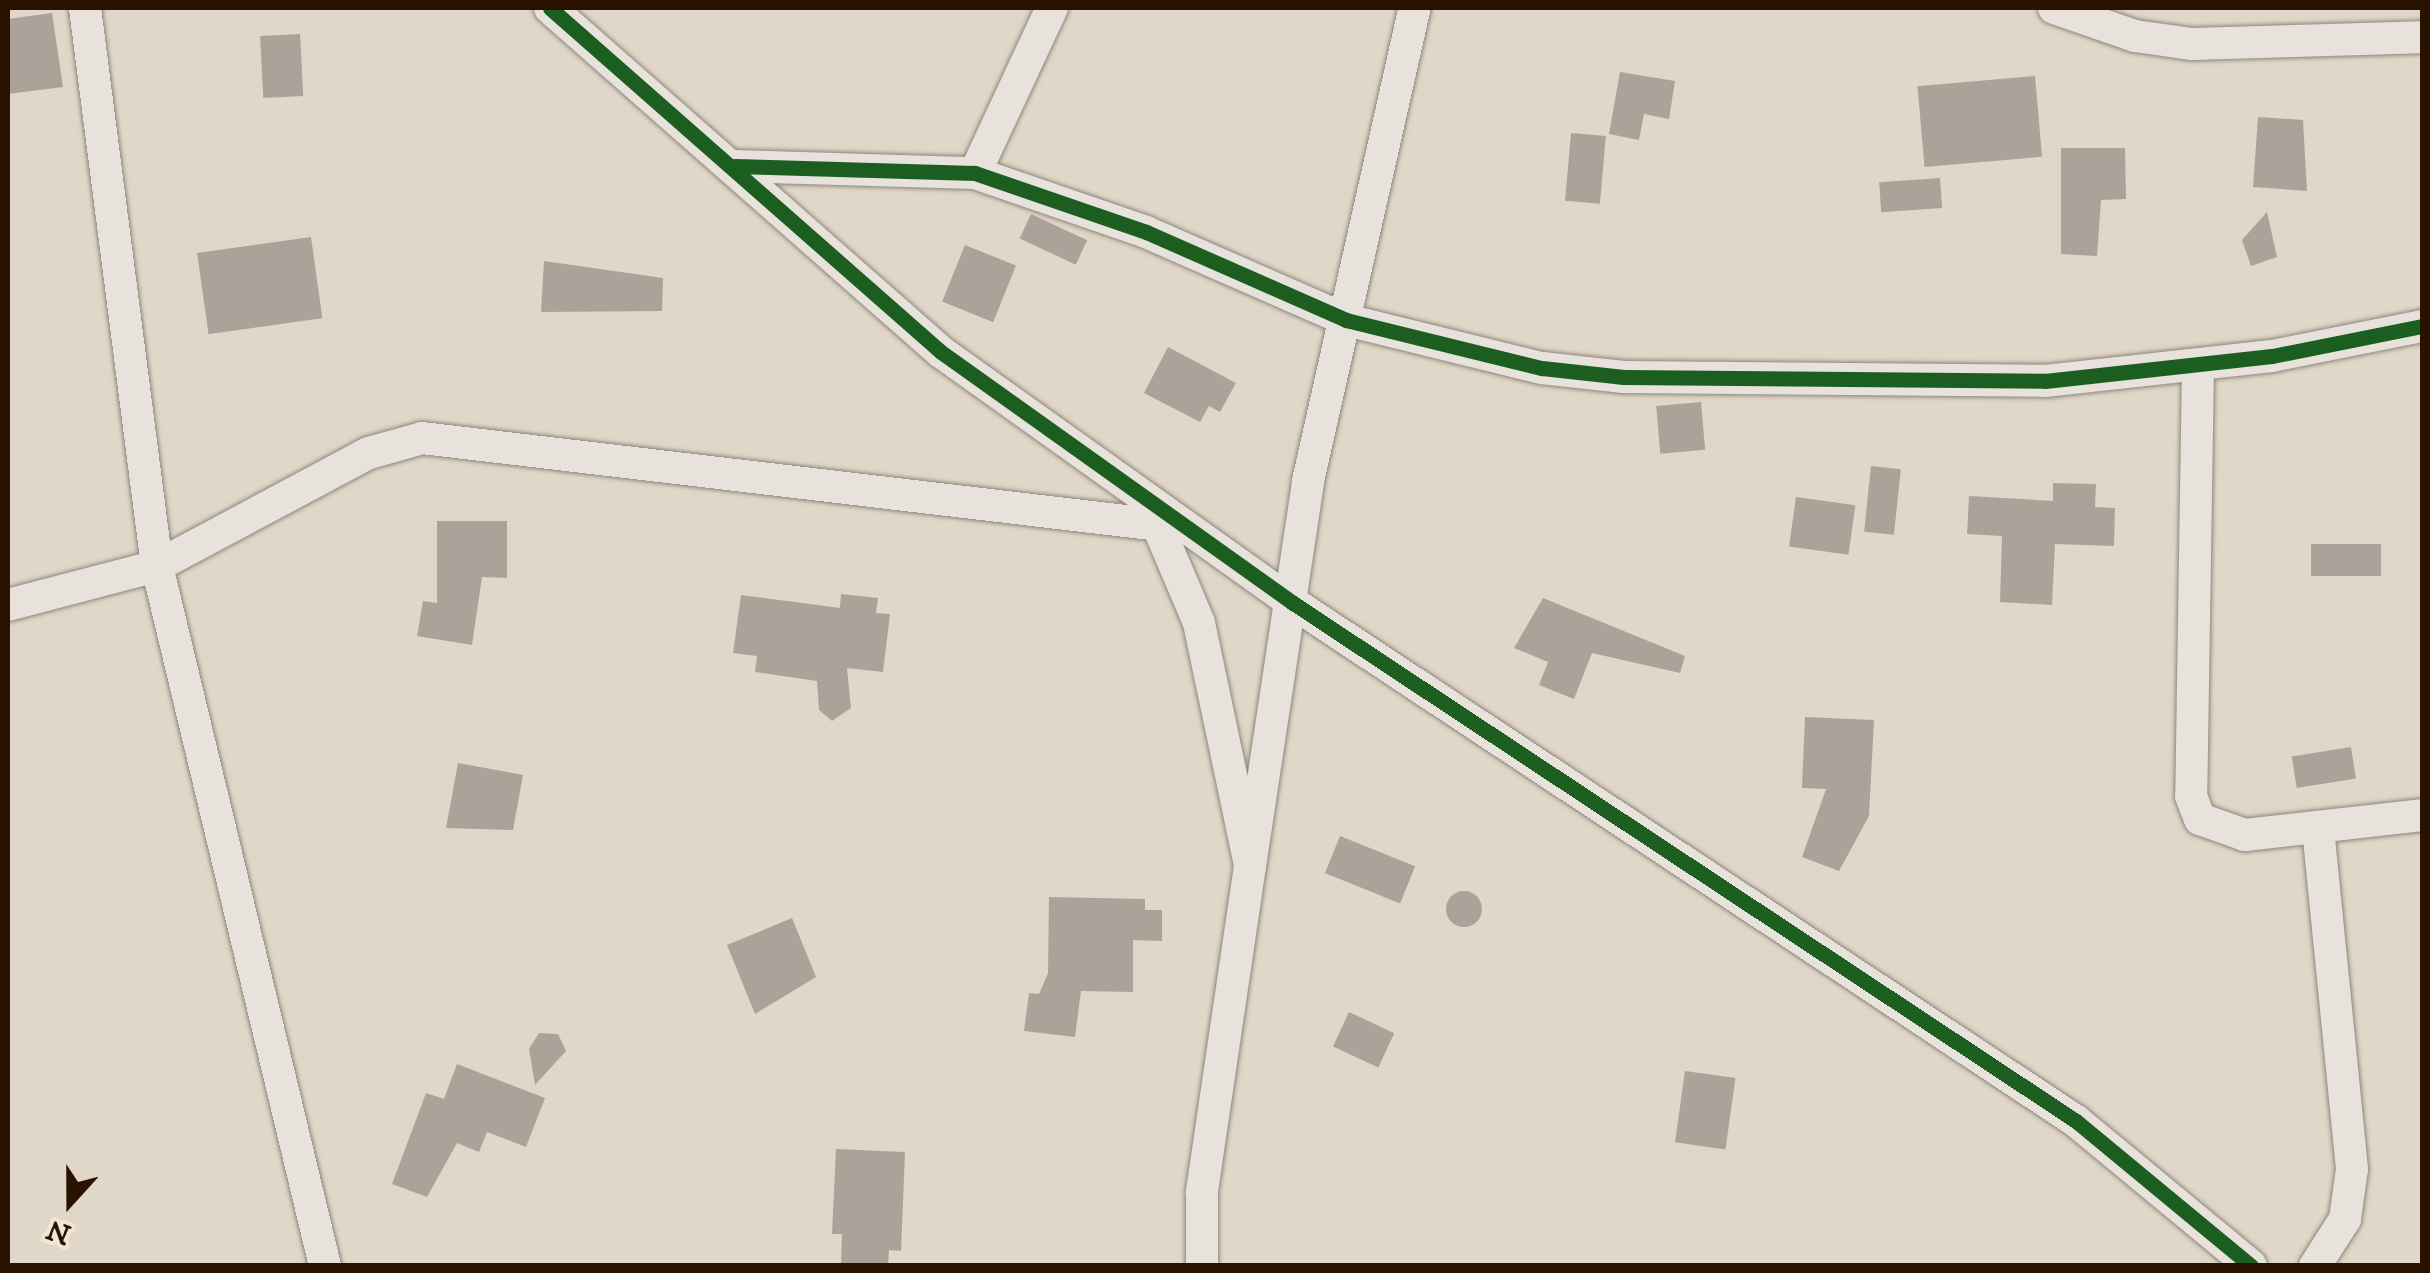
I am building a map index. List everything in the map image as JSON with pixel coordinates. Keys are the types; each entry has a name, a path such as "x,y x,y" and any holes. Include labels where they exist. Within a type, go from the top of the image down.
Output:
{"street":[{"path":"85,8 158,566 325,1266"},
{"path":"550,8 735,166 941,352 1293,603 2076,1120 2251,1266"},
{"path":"975,174 1052,8"},
{"path":"1202,1266 1202,1193 1293,603 1308,481 1415,8"},
{"path":"2063,9 2192,44 2422,37"},
{"path":"735,166 975,174 1146,232 1346,320 1542,368 1624,376 2045,381 2198,366 2422,326"},
{"path":"2198,366 2191,796 2200,819 2220,832 2318,830 2422,815"},
{"path":"8,605 158,566 369,453 422,438 1159,525"},
{"path":"1143,493 1200,623 1250,866"},
{"path":"2316,1266 2345,1219 2352,1169 2318,830"}],"building":[{"path":"52,13 63,87 8,94 8,19"},
{"path":"300,34 303,96 263,98 260,36"},
{"path":"1620,72 1675,81 1669,119 1644,114 1639,140 1609,134"},
{"path":"2035,76 2042,157 1925,167 1917,86"},
{"path":"2258,117 2303,120 2307,191 2253,187"},
{"path":"1571,133 1606,136 1600,204 1565,201"},
{"path":"2061,148 2125,148 2126,199 2101,200 2097,256 2061,254"},
{"path":"1940,178 1942,208 1881,212 1879,182"},
{"path":"2267,212 2277,257 2251,266 2242,240"},
{"path":"1031,214 1087,240 1076,265 1020,238"},
{"path":"311,237 322,318 209,334 197,253"},
{"path":"965,245 1016,266 993,322 942,302"},
{"path":"544,261 663,278 662,311 541,312"},
{"path":"1168,347 1236,383 1220,412 1209,406 1200,422 1144,393"},
{"path":"1701,402 1705,450 1660,454 1656,406"},
{"path":"1871,466 1901,469 1894,535 1864,532"},
{"path":"2053,483 2096,484 2095,507 2115,508 2114,546 2055,544 2052,605 2000,602 2002,536 1967,534 1969,496 2053,501"},
{"path":"1796,497 1855,505 1848,555 1789,547"},
{"path":"437,521 507,521 507,578 482,577 472,645 417,636 423,601 437,603"},
{"path":"2311,544 2381,544 2381,576 2311,576"},
{"path":"841,594 878,598 876,613 890,614 883,672 847,668 851,708 832,721 819,710 817,681 755,672 757,656 733,653 741,595 840,608"},
{"path":"1543,598 1685,656 1680,673 1592,653 1574,699 1539,685 1548,662 1514,648"},
{"path":"1805,717 1874,720 1869,816 1839,871 1802,857 1826,789 1802,788"},
{"path":"2351,747 2356,779 2297,788 2292,756"},
{"path":"458,763 523,775 513,830 446,828"},
{"path":"1340,836 1415,866 1400,903 1325,873"},
{"path":"1464,891 1477,896 1482,909 1477,922 1464,927 1451,922 1446,909 1451,896"},
{"path":"1049,897 1145,899 1145,910 1162,910 1162,941 1133,940 1133,992 1081,991 1075,1037 1024,1031 1029,993 1039,994 1048,973"},
{"path":"792,918 816,977 755,1014 727,945"},
{"path":"1349,1012 1394,1033 1378,1068 1333,1046"},
{"path":"539,1033 558,1034 566,1051 535,1085 529,1049"},
{"path":"457,1064 545,1098 526,1147 487,1132 479,1152 457,1143 427,1197 392,1184 426,1093 444,1099"},
{"path":"1685,1071 1736,1078 1725,1149 1675,1142"},
{"path":"836,1149 905,1152 901,1251 889,1250 888,1266 841,1266 842,1234 832,1234"}],"cycle path":[{"path":"550,8 941,352 1293,603 2076,1121 2251,1266"},
{"path":"735,166 975,173 1146,232 1346,320 1542,368 1624,377 2045,381 2272,356 2422,326"}]}
